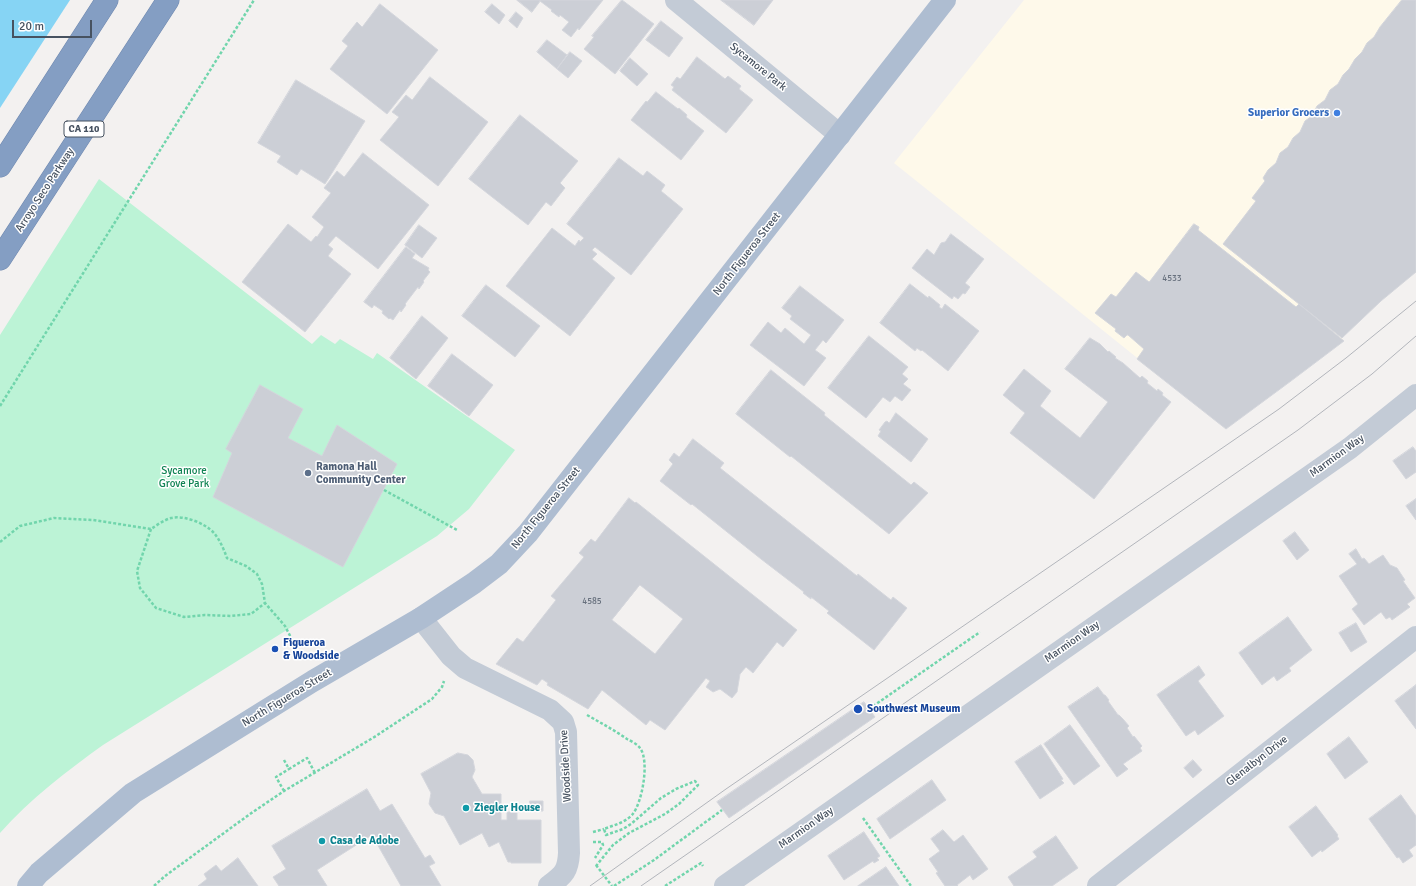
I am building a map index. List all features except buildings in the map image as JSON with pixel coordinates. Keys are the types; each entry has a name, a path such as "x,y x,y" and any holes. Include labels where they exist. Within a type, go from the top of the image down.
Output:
{"highway":[{"path":"0,166 108,0"},
{"name":"Arroyo Seco Parkway","path":"0,259 168,0"}],"main road":[{"name":"North Figueroa Street","path":"28,886 39,873 133,793 313,681 421,618 474,583 499,564 528,533 945,0"}],"street":[{"name":"Sycamore Park","path":"676,0 840,135"},
{"name":"Marmion Way","path":"725,886 1350,448 1416,395"},
{"name":"Woodside Drive","path":"421,618 451,656 465,668 550,710 563,722 566,732 568,866 562,875 549,886"},
{"name":"Glenalbyn Drive","path":"1098,886 1416,637"}],"path":[{"path":"0,406 254,0"},
{"path":"384,490 457,530"},
{"path":"0,542 20,526 54,518 93,520 152,529"},
{"path":"265,603 251,614 231,616 205,615 184,617 156,608 140,588 137,571 152,529 158,524 171,518 190,519 203,524 214,533 220,541 227,558 246,566 258,574 262,584 265,603 285,626 313,681"},
{"path":"869,709 980,632"},
{"path":"154,886 165,876 284,791 376,736 432,698 442,687 444,680"},
{"path":"589,717 611,728 634,743 639,747 644,755 645,775 638,806 633,814 624,821 604,829 606,835 623,829 631,824 661,798 676,789 695,781 698,785 665,814 629,833 613,846 600,860 596,866 613,886 654,860 722,810"},
{"path":"284,791 276,777 307,758 315,773"},
{"path":"284,760 289,769"},
{"path":"849,798 911,886"},
{"path":"665,886 701,863 703,866"}],"shaded area":[{"path":"1024,0 1416,0 1416,272 1381,301 1342,338 1344,341 1226,429 894,163"}],"green space":[{"name":"Sycamore Grove Park","path":"99,179 312,344 321,335 335,344 340,339 373,359 377,353 515,450 469,509 437,536 103,745 62,775 36,797 0,833 0,335"}],"water":[{"path":"0,0 70,0 0,108"}],"tram line":[{"path":"590,886 726,789 1279,409 1346,358 1416,301"},
{"path":"641,886 1298,430 1372,374 1416,336"}],"place":[{"name":"Superior Grocers","path":"1337,113"},
{"name":"Ramona Hall Community Center","path":"308,473"},
{"name":"Figueroa & Woodside","path":"275,649"},
{"name":"Southwest Museum","path":"858,709"},
{"name":"Ziegler House","path":"466,808"},
{"name":"Casa de Adobe","path":"322,841"}]}
